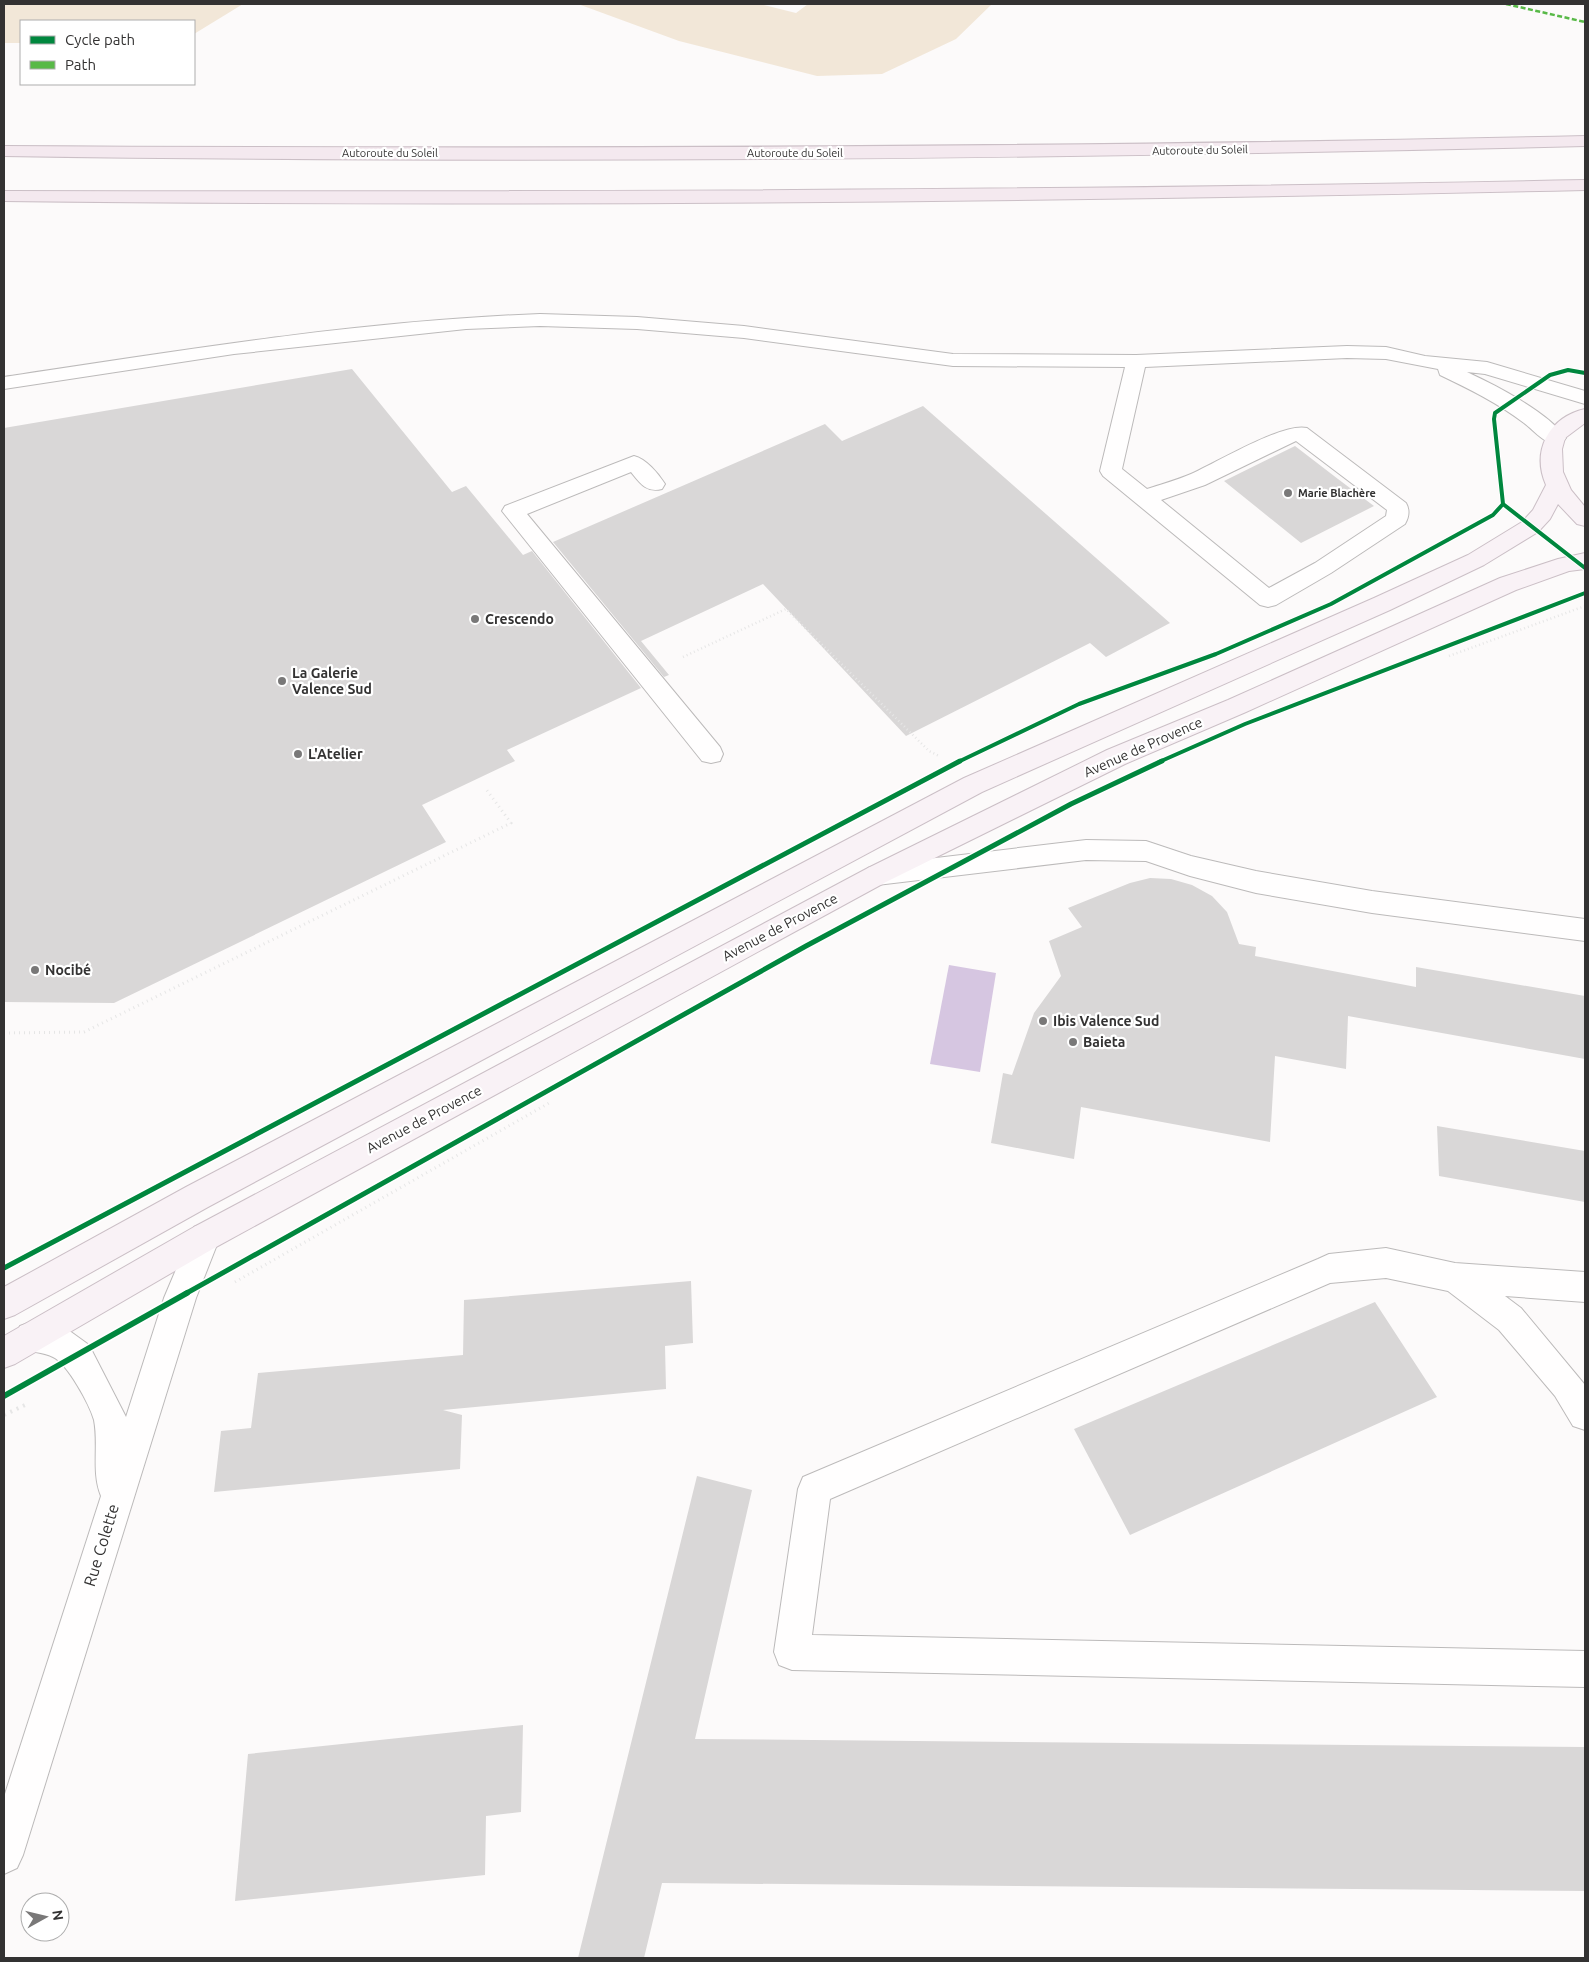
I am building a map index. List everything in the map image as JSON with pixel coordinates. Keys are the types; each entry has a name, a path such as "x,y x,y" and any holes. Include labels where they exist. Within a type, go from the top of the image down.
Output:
{"highway":[{"name":"Autoroute du Soleil","path":"4,150 378,154 861,153 1279,149 1585,141"},
{"path":"4,196 867,197 1304,192 1585,185"}],"main road":[{"path":"1585,414 1568,424 1555,438 1549,461 1556,486 1575,511 1585,519"},
{"path":"4,1304 197,1197 973,785 1382,604 1476,560 1530,527 1542,514 1556,486"},
{"name":"Avenue de Provence","path":"4,1353 205,1237 878,875 1116,757 1236,706 1508,584 1566,564 1585,561"}],"street":[{"path":"4,383 234,348 466,323 540,320 637,323 744,332 953,360 1136,361 1347,352 1386,353 1425,362 1488,368 1585,398"},
{"path":"1136,361 1111,471 1144,498 1268,599 1323,568 1397,519 1398,508 1300,433 1288,436 1197,480 1144,498"},
{"path":"1425,362 1472,382 1537,421 1555,438"},
{"path":"654,484 634,463 513,511 711,754"},
{"path":"878,875 1086,850 1146,851 1190,866 1256,882 1372,902 1585,930"},
{"name":"Rue Colette","path":"4,1855 180,1298 205,1237"},
{"path":"1585,1287 1455,1278 1386,1262 1329,1269 815,1489 792,1652 1585,1669"},
{"path":"1455,1278 1510,1319 1566,1385 1585,1414"},
{"path":"31,1337 60,1344 78,1356 87,1372 110,1418 114,1503"}],"path":[{"path":"676,660 786,609 929,751 945,758"},
{"path":"4,1033 84,1032 510,823 486,789"},
{"path":"227,1287 551,1102"},
{"path":"4,1415 27,1404"}],"shaded area":[{"path":"4,4 243,4 195,33 195,20 20,20 20,43 4,43"},
{"path":"578,4 760,4 796,13 808,4 992,4 956,39 882,74 817,76 679,41"},
{"path":"949,965 996,973 980,1072 930,1064"}],"building":[{"name":"La Galerie Valence Sud","path":"352,369 452,492 466,486 523,555 532,551 641,688 507,750 515,761 422,805 446,842 114,1003 4,1002 4,428"},
{"path":"923,406 1170,623 1106,657 1090,643 906,736 763,584 641,641 669,675 664,677 553,542 825,424 842,441"},
{"path":"1295,446 1374,506 1301,543 1224,481"},
{"path":"1150,878 1171,879 1192,885 1212,896 1227,912 1239,944 1256,947 1255,956 1416,987 1416,967 1585,996 1585,1059 1348,1016 1346,1069 1275,1056 1270,1142 1081,1107 1074,1159 991,1143 1003,1073 1012,1075 1034,1013 1061,976 1049,941 1082,927 1068,908 1130,883"},
{"path":"1437,1126 1585,1151 1585,1202 1439,1176"},
{"path":"691,1281 693,1343 665,1346 666,1389 443,1410 462,1415 460,1469 214,1492 221,1431 251,1428 258,1373 463,1355 464,1300"},
{"path":"1375,1302 1437,1397 1130,1535 1074,1429"},
{"path":"697,1476 752,1490 695,1739 1585,1747 1585,1891 662,1883 644,1958 578,1958"},
{"path":"523,1725 521,1812 486,1816 485,1875 235,1901 248,1754"}],"marked path":[{"path":"1506,4 1585,22"}],"cycle path":[{"path":"1585,373 1568,370 1550,375 1495,413 1494,419 1503,504 1585,568"},
{"path":"4,1268 952,765 1079,704 1216,654 1331,604 1493,515 1503,504"},
{"path":"4,1396 806,946 1071,804 1119,780 1245,724 1585,593"}],"place":[{"name":"Marie Blachère","path":"1288,493"},
{"name":"Crescendo","path":"475,619"},
{"name":"La Galerie Valence Sud","path":"282,681"},
{"name":"L'Atelier","path":"298,754"},
{"name":"Nocibé","path":"35,970"},
{"name":"Ibis Valence Sud","path":"1043,1021"},
{"name":"Baieta","path":"1073,1042"}]}
